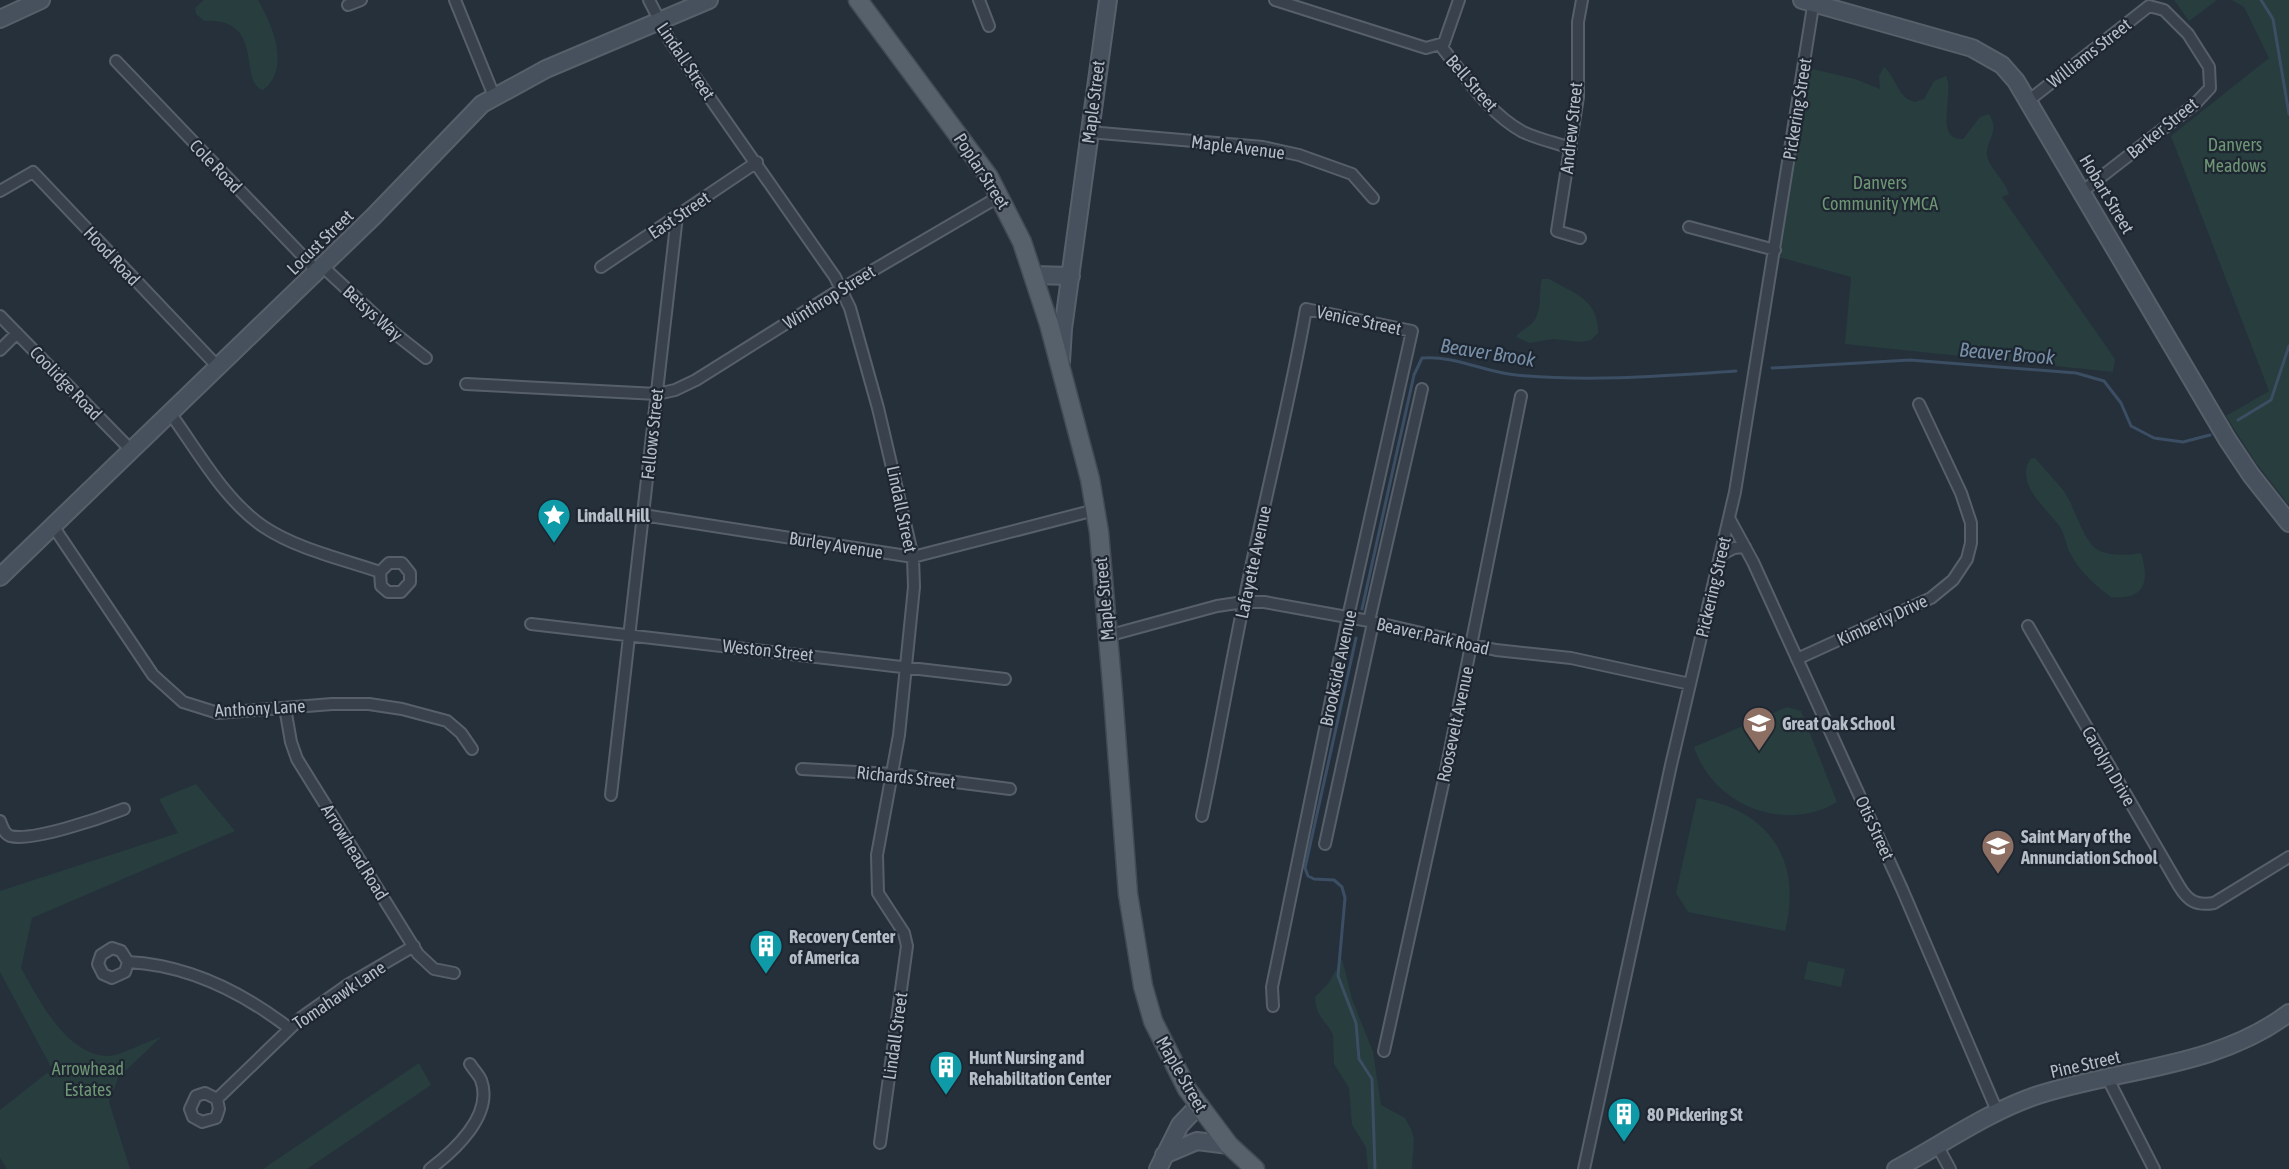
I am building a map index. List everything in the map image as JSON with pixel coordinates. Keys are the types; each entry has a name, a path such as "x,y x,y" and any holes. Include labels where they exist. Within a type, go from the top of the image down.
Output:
{"main road":[{"path":"0,20 22,4 41,0"},
{"name":"Locust Street","path":"0,577 380,210 471,113 494,96 546,69 709,0"},
{"name":"Poplar Street","path":"858,0 989,177 1000,196 1023,242 1061,366"},
{"name":"Maple Street","path":"1108,0 1089,132 1061,366 1090,479 1095,510 1133,938 1153,1021 1169,1057 1199,1106 1229,1145 1255,1169"},
{"name":"Hobart Street","path":"1810,1 1972,48 1990,57 2009,71 2083,191 2227,439 2251,475 2289,523"},
{"path":"1033,275 1071,276"},
{"name":"Pine Street","path":"1896,1169 1997,1112 2039,1095 2212,1053 2287,1018"},
{"path":"1161,1162 1179,1125 1199,1106"},
{"path":"1161,1162 1197,1141 1229,1145"}],"street":[{"path":"348,5 361,0"},
{"path":"455,0 494,96"},
{"name":"Lindall Street","path":"649,0 658,22 819,250 841,289 850,308 878,408 913,557 914,587 906,668 893,774 877,855 878,893 904,933 907,946 880,1143"},
{"path":"979,0 988,26"},
{"path":"1275,0 1426,48 1440,45 1448,37 1459,0"},
{"name":"Andrew Street","path":"1580,238 1557,231 1578,97 1578,22 1582,0"},
{"name":"Pickering Street","path":"1584,1169 1690,684 1729,518 1775,250 1810,1"},
{"name":"Williams Street","path":"2028,101 2149,6"},
{"name":"Barker Street","path":"2083,191 2195,104 2210,88 2210,67 2188,34 2164,10 2149,6"},
{"name":"Bell Street","path":"1440,45 1490,107 1507,121 1524,132 1571,148"},
{"name":"Cole Road","path":"116,60 320,268"},
{"name":"Maple Avenue","path":"1089,132 1263,147 1299,155 1352,174 1373,198"},
{"name":"East Street","path":"601,267 757,162"},
{"name":"Hood Road","path":"0,191 33,172 218,367"},
{"name":"Winthrop Street","path":"657,394 675,390 696,380 841,289 1000,196"},
{"name":"Fellows Street","path":"611,795 631,636 676,216"},
{"path":"1689,227 1775,250"},
{"name":"Betsys Way","path":"320,268 426,358"},
{"name":"Venice Street","path":"1306,309 1412,332"},
{"name":"Lafayette Avenue","path":"1202,816 1244,602 1291,396 1306,309"},
{"name":"Coolidge Road","path":"0,316 131,450"},
{"name":"Brookside Avenue","path":"1273,1006 1272,987 1348,617 1412,332"},
{"path":"0,350 17,333"},
{"path":"466,384 657,394"},
{"name":"Brookside Avenue","path":"1325,844 1422,389"},
{"name":"Roosevelt Avenue","path":"1384,1051 1471,645 1521,396"},
{"name":"Kimberly Drive","path":"1797,659 1931,598 1953,580 1966,559 1971,543 1971,523 1960,493 1919,404"},
{"path":"170,413 234,500 258,522 282,537 380,572"},
{"name":"Burley Avenue","path":"643,515 913,557 1095,510"},
{"name":"Otis Street","path":"1729,518 1745,547 1902,889 1997,1112"},
{"name":"Anthony Lane","path":"53,526 148,668 173,696 195,708 218,714 332,704 369,704 420,712 447,721 461,733 472,749"},
{"path":"1720,555 1734,548 1745,547"},
{"name":"Beaver Park Road","path":"1107,636 1217,606 1264,602 1348,617 1496,650 1571,658 1690,684"},
{"name":"Weston Street","path":"531,624 794,652 1005,679"},
{"name":"Carolyn Drive","path":"2028,626 2185,895 2195,903 2214,903 2289,857"},
{"name":"Arrowhead Road","path":"285,708 289,734 297,759 414,946 429,966 440,972 454,974"},
{"name":"Richards Street","path":"802,769 893,774 1010,789"},
{"path":"0,821 5,833 11,836 30,836 124,809"},
{"name":"Tomahawk Lane","path":"217,1099 289,1029 349,984 414,946"},
{"path":"128,962 168,968 222,986 260,1006 289,1029"},
{"path":"430,1169 464,1140 479,1111 481,1080 470,1064"},
{"path":"2108,1079 2154,1169"},
{"path":"1938,1147 1950,1169"}],"green space":[{"path":"204,0 258,0 274,34 278,59 276,71 263,90 256,85 252,76 243,39 236,29 223,23 204,21 196,14 195,8"},
{"path":"2174,0 2217,0 2189,21"},
{"name":"Danvers Meadows","path":"2232,0 2289,0 2289,505 2256,463 2226,416 2269,391 2171,136 2269,58 2244,7"},
{"name":"Danvers Community YMCA","path":"1884,67 1904,96 1915,102 1924,99 1934,81 1946,76 1948,83 1947,124 1954,138 1963,139 1980,117 1989,114 1993,131 1987,156 2009,194 2002,197 2115,359 2113,372 1845,344 1851,277 1779,257 1808,68 1855,79 1880,89 1879,76"},
{"path":"1542,279 1549,279 1583,298 1589,305 1597,321 1598,333 1591,340 1580,342 1553,339 1529,343 1516,337 1537,316"},
{"path":"2035,458 2063,490 2086,536 2095,548 2117,555 2141,553 2145,573 2142,587 2138,592 2122,597 2111,597 2078,566 2070,553 2060,527 2029,487 2026,469 2030,459"},
{"path":"1787,707 1801,711 1837,802 1816,811 1795,815 1773,814 1753,808 1734,798 1717,785 1703,767 1694,747"},
{"name":"Arrowhead Estates","path":"196,784 235,831 32,918 21,968 56,1024 80,1047 109,1056 161,1037 118,1078 109,1102 130,1169 7,1169 0,1158 0,1110 47,1073 57,1078 0,972 0,891 178,833 159,799"},
{"path":"1697,798 1722,804 1744,814 1775,842 1784,861 1789,882 1789,905 1785,931 1688,912 1676,893"},
{"path":"1342,959 1352,999 1373,1052 1381,1105 1405,1118 1411,1129 1414,1139 1412,1169 1368,1169 1366,1147 1352,1125 1349,1088 1334,1064 1333,1035 1319,1014 1315,997 1328,984"},
{"path":"1808,961 1845,969 1841,987 1804,979"},
{"path":"419,1063 431,1085 307,1169 263,1169"}],"waterway":[{"name":"Beaver Brook","path":"2261,0 2273,19 2289,114"},
{"name":"Beaver Brook","path":"2238,420 2271,400 2289,346"},
{"name":"Beaver Brook","path":"1362,609 1414,375 1422,358 1446,359 1504,373 1543,377 1626,378 1736,371"},
{"name":"Beaver Brook","path":"1772,368 1910,360 2076,373 2104,381 2121,403 2131,426 2154,438 2183,442 2210,435"},
{"name":"Beaver Brook","path":"1356,638 1305,868 1308,876 1314,879 1334,880 1342,887 1345,898 1338,976 1356,1023 1359,1059 1372,1079 1375,1169"}],"place":[{"name":"Lindall Hill","path":"554,544"},
{"name":"Great Oak School","path":"1759,752"},
{"name":"Saint Mary of the Annunciation School","path":"1998,875"},
{"name":"Recovery Center of America","path":"766,975"},
{"name":"Hunt Nursing and Rehabilitation Center","path":"946,1096"},
{"name":"80 Pickering St","path":"1624,1143"}]}
